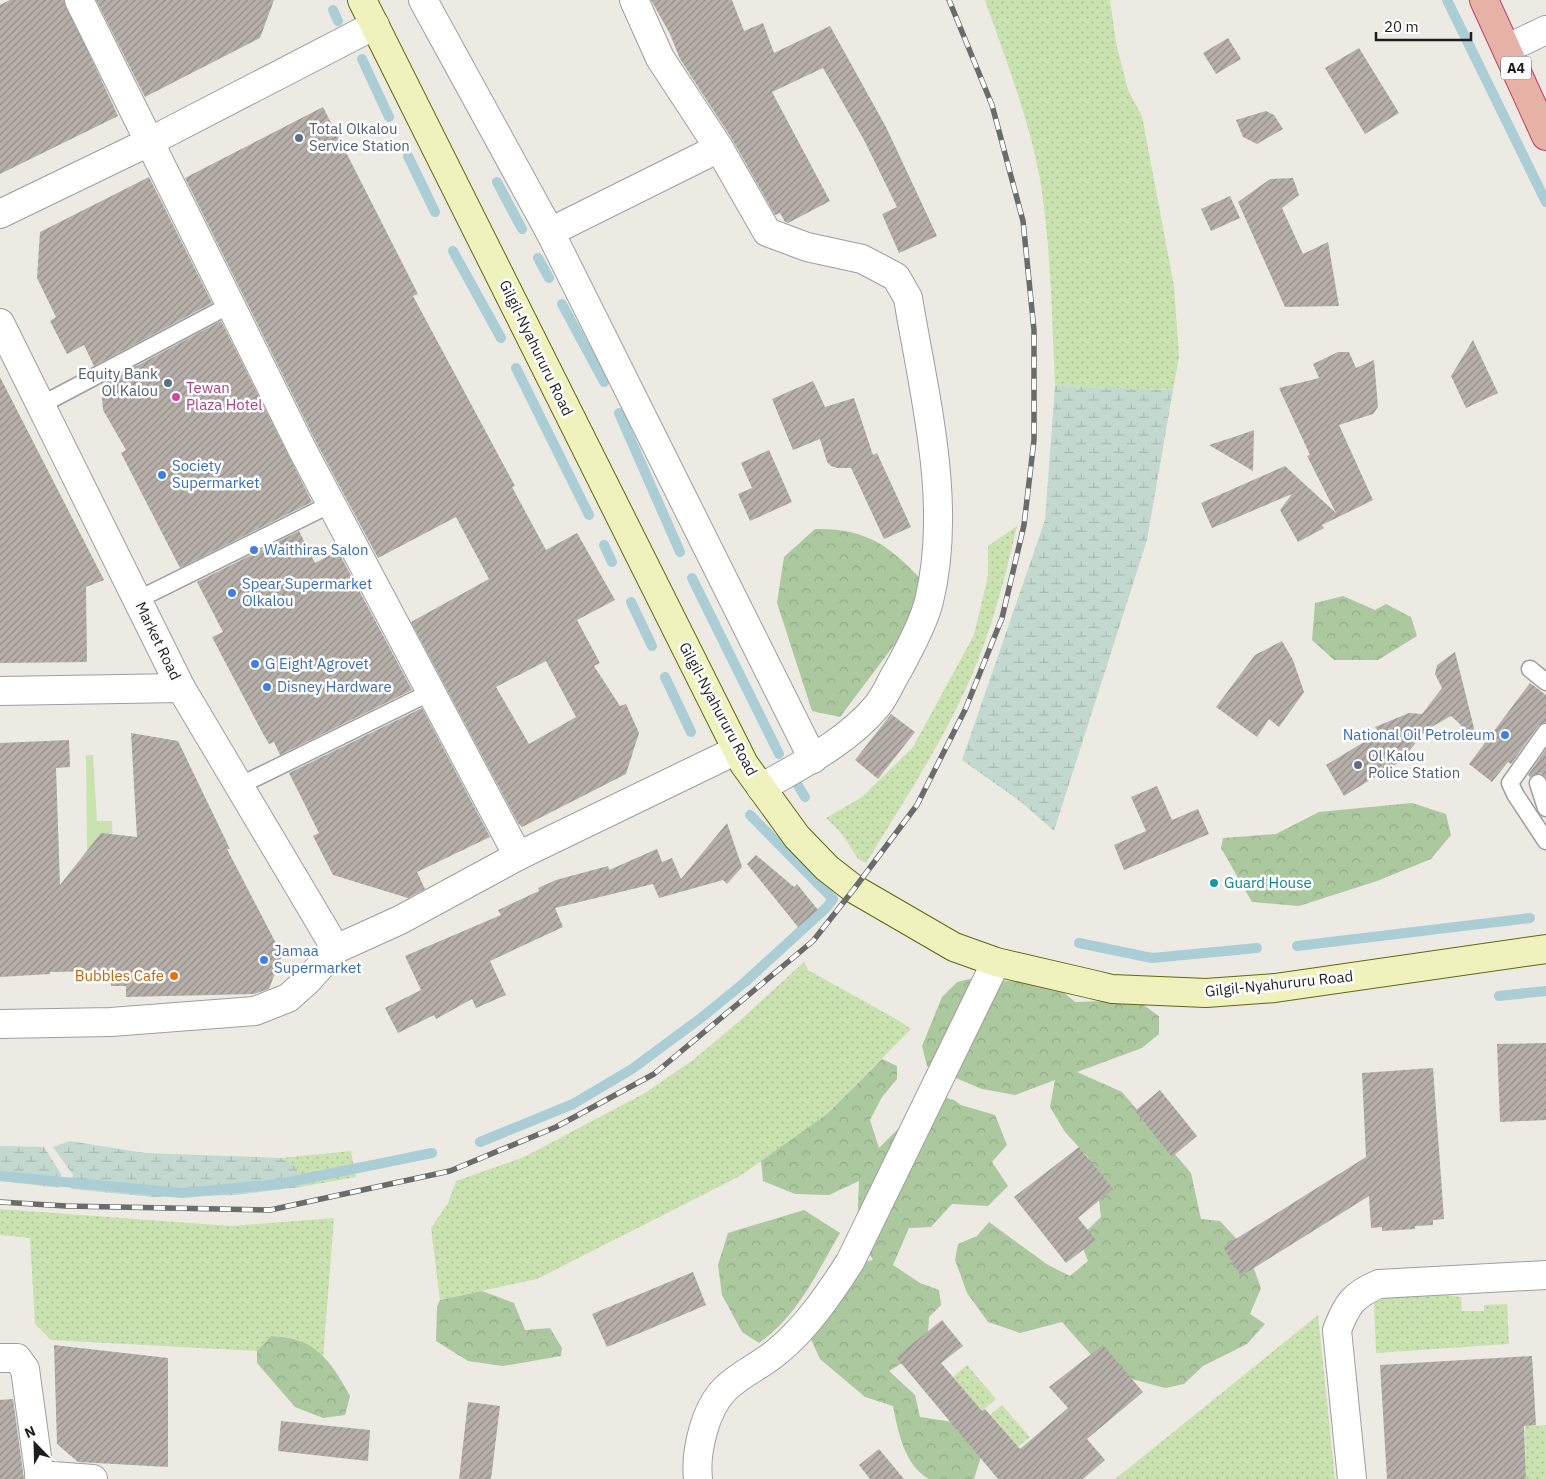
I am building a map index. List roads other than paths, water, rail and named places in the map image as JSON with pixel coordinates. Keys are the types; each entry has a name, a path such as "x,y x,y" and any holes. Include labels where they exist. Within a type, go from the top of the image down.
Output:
{"highway":[{"name":"A4","path":"1484,0 1508,48 1546,136"}],"main road":[{"name":"Gilgil-Nyahururu Road","path":"362,0 737,750 761,788 797,837 828,868 854,889 954,948 996,962 1112,989 1206,993 1275,988 1546,949"}],"street":[{"path":"79,0 148,142 331,504 518,856"},
{"path":"423,0 550,232 813,759"},
{"path":"634,0 660,58 719,148 767,232 807,247 862,259 896,277 908,298 938,476 938,534 929,602 905,657 878,706 833,747 761,788"},
{"path":"0,214 148,142 375,25"},
{"path":"1508,48 1546,30"},
{"path":"550,232 719,148"},
{"name":"Market Road","path":"0,323 181,688 336,949"},
{"path":"0,691 181,688"},
{"path":"0,1024 111,1022 255,1011 288,998 336,949 400,920 518,856 737,750"},
{"path":"698,1479 702,1440 709,1411 725,1389 779,1351 825,1300 850,1262 996,962"},
{"path":"1352,1479 1337,1330 1352,1300 1362,1292 1379,1284 1546,1275"},
{"path":"0,1358 17,1358 25,1369 40,1477 93,1479"}],"lane":[{"path":"41,405 230,304"},
{"path":"137,600 331,504"},
{"path":"1530,669 1546,682"},
{"path":"239,786 431,692"},
{"path":"1546,732 1510,783 1515,794 1546,841"},
{"path":"1538,783 1546,808"}],"waterway":[{"path":"1447,0 1546,202"},
{"path":"333,10 338,21"},
{"path":"362,59 389,117"},
{"path":"408,156 435,212"},
{"path":"497,182 522,229"},
{"path":"453,251 501,338"},
{"path":"538,258 549,278"},
{"path":"562,304 604,382"},
{"path":"516,368 589,515"},
{"path":"619,413 680,552"},
{"path":"604,545 612,562"},
{"path":"692,578 779,754"},
{"path":"631,602 652,646"},
{"path":"665,677 691,732"},
{"path":"797,784 805,797"},
{"path":"480,1142 573,1104 632,1069 701,1018 745,982 826,908 833,899 750,815"},
{"path":"1297,946 1530,918"},
{"path":"1079,943 1152,958 1257,948"},
{"path":"1499,996 1546,991"},
{"path":"0,1176 182,1193 279,1184 432,1153"}],"railway":[{"path":"0,1202 66,1206 270,1210 450,1171 556,1127 654,1074 813,941 917,805 965,710 1002,618 1024,525 1034,440 1034,330 1023,221 992,105 949,0"}],"place":[{"name":"Total Olkalou Service Station","path":"299,138"},
{"name":"Equity Bank Ol Kalou","path":"168,383"},
{"name":"Tewan Plaza Hotel","path":"176,397"},
{"name":"Society Supermarket","path":"162,475"},
{"name":"Waithiras Salon","path":"254,550"},
{"name":"Spear Supermarket Olkalou","path":"232,593"},
{"name":"G Eight Agrovet","path":"255,664"},
{"name":"Disney Hardware","path":"267,687"},
{"name":"National Oil Petroleum","path":"1505,735"},
{"name":"Ol Kalou Police Station","path":"1358,765"},
{"name":"Guard House","path":"1214,883"},
{"name":"Jamaa Supermarket","path":"264,960"},
{"name":"Bubbles Cafe","path":"174,976"}]}
